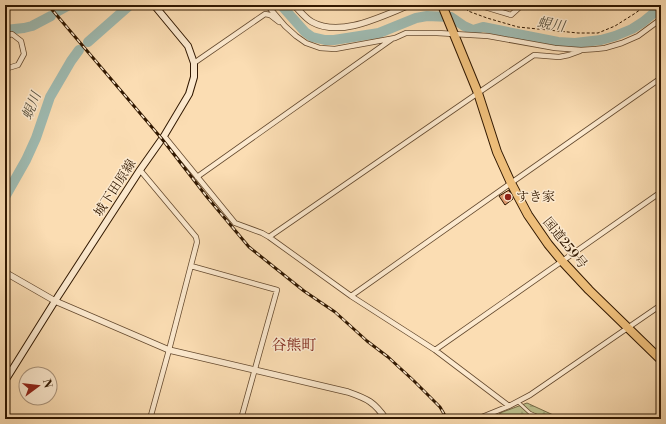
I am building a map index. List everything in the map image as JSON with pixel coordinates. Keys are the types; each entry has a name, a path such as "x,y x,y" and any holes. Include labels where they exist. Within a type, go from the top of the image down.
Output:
{"highway":[{"name":"国道259号","path":"443,8 478,93 498,152 511,183 528,215 562,261 661,360"}],"main road":[{"name":"城下田原線","path":"5,382 55,301 140,170 164,136 189,94 194,77 194,63 188,46 154,5"}],"street":[{"path":"268,5 285,26"},
{"path":"294,5 312,22 321,26 332,28 360,24 382,17 410,5"},
{"path":"478,5 511,16 522,5"},
{"path":"194,63 265,14 270,15 306,43 320,48 335,49 395,38"},
{"path":"197,177 395,38 406,33 453,32 488,36 556,48 581,50 605,48 622,43 638,36 661,19"},
{"path":"5,36 12,34 21,41 24,54 18,65 5,69"},
{"path":"269,238 534,55 559,57 581,50"},
{"path":"351,296 661,78"},
{"path":"164,136 235,223 262,233 351,296 435,350 509,406"},
{"path":"140,170 198,242 150,419"},
{"path":"435,350 661,192"},
{"path":"191,266 277,290 241,419"},
{"path":"5,271 55,301 169,350 348,392 370,401 380,410 386,419"},
{"path":"477,419 509,406 530,395 661,304"}],"lane":[{"path":"517,401 530,413 544,419"}],"path":[{"path":"462,5 468,11 518,27 578,33 598,33 615,26 647,5"}],"green space":[{"path":"527,403 562,419 498,419 500,413"}],"building":[{"name":"すき家","path":"509,190 513,199 505,205 499,196"}],"waterway":[{"path":"58,11 69,5"},
{"name":"蜆川","path":"88,42 130,5"},
{"name":"蜆川","path":"281,5 305,32 312,37 325,40 379,33 416,18 427,16 451,17 473,30 483,27 558,42 575,43 601,40 632,29 661,7"},
{"path":"5,30 32,26 51,16"},
{"name":"蜆川","path":"5,197 26,160 36,138 50,97 79,50"}],"railway":[{"path":"48,5 162,139 207,197 249,247 304,291 335,312 367,341 388,357 440,407 447,419"}],"place":[{"name":"すき家","path":"508,197"}],"district":[{"name":"谷熊町","path":"294,345"}]}
